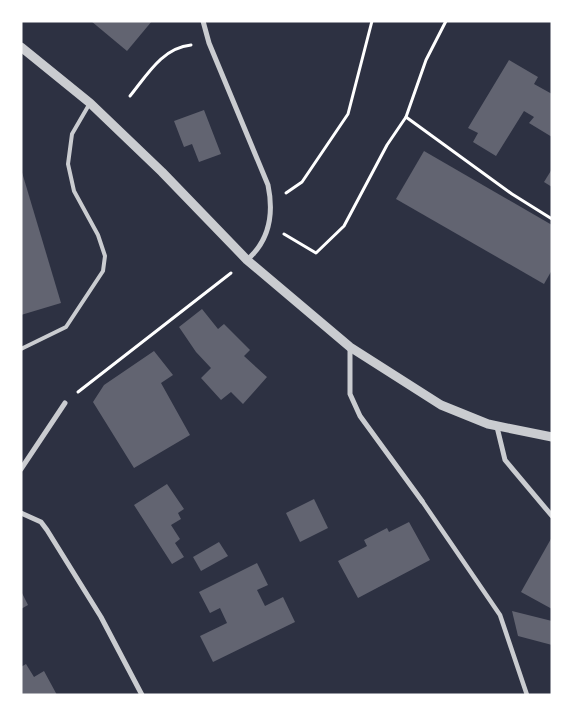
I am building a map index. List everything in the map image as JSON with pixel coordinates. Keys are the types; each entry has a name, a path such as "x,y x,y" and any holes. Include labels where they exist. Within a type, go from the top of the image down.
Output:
{"street":[{"path":"203,21 209,44 268,185 271,202 269,225 259,250 247,260"},
{"path":"21,46 90,103 162,172 247,260 350,347 441,404 497,427 552,437"},
{"path":"350,347 350,394 360,416 422,501 500,615 527,695"},
{"path":"21,469 65,403"},
{"path":"497,427 505,460 552,516"},
{"path":"21,513 41,522 47,530 101,617 142,695"}],"lane":[{"path":"21,349 66,327 103,271 105,256 98,235 74,191 68,164 72,134 90,103"}],"path":[{"path":"271,202 302,182 348,114 372,21"},
{"path":"269,225 316,253 344,226 387,145 406,117 426,60 446,21"},
{"path":"130,96 160,58 185,46 209,44"},
{"path":"406,117 512,194 552,219"},
{"path":"65,403 247,260"}],"building":[{"path":"91,21 152,21 127,51"},
{"path":"509,60 538,77 534,84 552,94 552,137 529,123 534,117 524,111 496,156 473,142 478,133 468,128"},
{"path":"204,110 221,154 199,162 192,144 184,147 174,121"},
{"path":"424,151 552,225 552,270 544,284 396,199"},
{"path":"21,169 61,303 21,315"},
{"path":"552,169 552,187 544,182"},
{"path":"202,309 218,329 224,324 250,350 244,356 267,377 243,404 231,392 221,400 201,378 211,368 196,352 179,327"},
{"path":"154,351 173,375 161,383 190,435 134,468 93,402 104,385"},
{"path":"167,484 184,509 178,513 181,519 171,525 180,539 175,543 184,557 172,564 134,505"},
{"path":"314,499 328,528 300,542 286,513"},
{"path":"409,522 430,560 358,598 338,561 367,546 364,540 387,528 389,532"},
{"path":"552,537 552,609 521,592"},
{"path":"219,542 228,556 201,571 193,557"},
{"path":"257,563 268,585 257,590 265,606 283,597 295,622 213,662 200,636 227,623 220,608 210,613 199,592"},
{"path":"21,591 28,605 21,609"},
{"path":"512,611 552,621 552,645 518,636"},
{"path":"26,664 34,677 44,671 57,695 21,695 21,667"}]}
